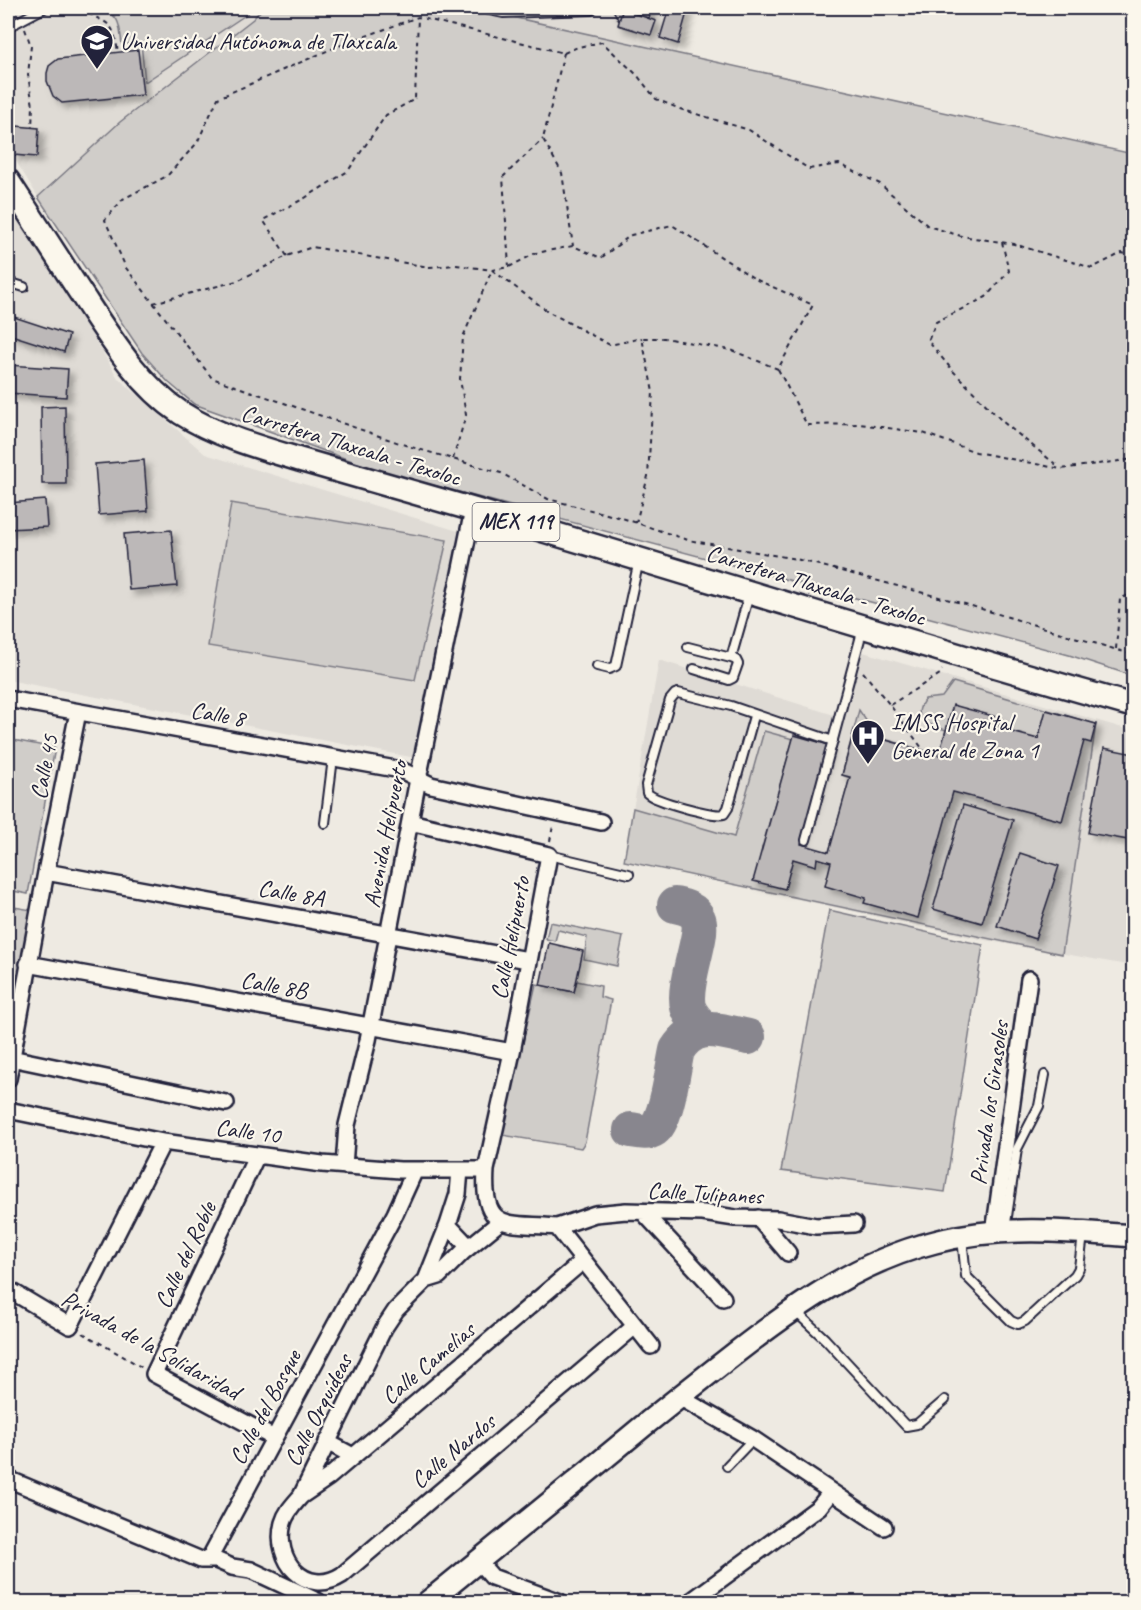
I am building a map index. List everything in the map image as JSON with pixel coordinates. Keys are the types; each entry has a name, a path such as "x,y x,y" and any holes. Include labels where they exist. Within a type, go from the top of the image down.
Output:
{"main road":[{"name":"Carretera Tlaxcala - Texoloc","path":"8,180 106,331 143,380 181,413 212,430 266,450 639,559 950,654 1134,706"},
{"path":"428,1602 679,1397 793,1309 823,1289 881,1260 962,1236 999,1232 1134,1236"}],"street":[{"name":"Avenida Helipuerto","path":"344,1166 347,1125 371,1025 473,510"},
{"name":"Calle 8","path":"8,699 401,770 430,785 601,822"},
{"name":"Calle 45","path":"8,1079 28,964 78,712"},
{"name":"Calle Helipuerto","path":"410,822 549,855 512,1052 486,1170"},
{"name":"Calle 8A","path":"46,872 528,960"},
{"name":"Calle 8B","path":"28,964 512,1052"},
{"name":"Privada los Girasoles","path":"999,1232 1029,979"},
{"path":"11,1058 226,1103"},
{"name":"Calle 10","path":"8,1110 163,1142 344,1166 415,1170 486,1170"},
{"path":"70,1326 163,1142"},
{"name":"Calle del Roble","path":"154,1374 257,1155"},
{"name":"Calle del Bosque","path":"209,1559 395,1214 415,1170"},
{"name":"Calle Orquídeas","path":"293,1570 285,1553 282,1532 285,1517 301,1496 384,1328 396,1310 426,1280 458,1194 460,1170"},
{"path":"486,1170 485,1188 490,1210 501,1221 515,1225 557,1227 651,1346"},
{"name":"Calle Tulipanes","path":"557,1227 595,1214 675,1211 735,1218 758,1218 816,1226 854,1224"},
{"path":"643,1212 723,1298"},
{"path":"758,1218 788,1253"},
{"name":"Calle Orquídeas","path":"426,1280 439,1276 501,1221"},
{"path":"448,1225 469,1247"},
{"name":"Calle Camelias","path":"301,1496 353,1456 583,1261"},
{"name":"Privada de la Solidaridad","path":"8,1289 70,1326"},
{"name":"Calle Nardos","path":"293,1570 301,1577 318,1583 333,1581 342,1575 635,1326"},
{"name":"Privada de la Solidaridad","path":"154,1374 274,1438"},
{"path":"679,1397 753,1439 884,1527"},
{"path":"327,1442 353,1456"},
{"path":"8,1479 201,1560 216,1560 235,1568 250,1570 319,1602"},
{"path":"690,1602 819,1507 831,1492"},
{"path":"478,1562 492,1577 560,1602"}],"lane":[{"path":"8,27 44,8"},
{"path":"480,8 502,13 591,10 593,8"},
{"path":"8,282 24,287"},
{"path":"597,666 609,669 616,666 639,559"},
{"path":"731,658 749,594"},
{"path":"806,840 863,626"},
{"path":"688,647 731,658 738,664 731,679 694,669"},
{"path":"754,716 728,808 724,814 716,815 699,811 653,797 647,793 646,785 670,700 675,694 692,695 731,706 754,716 833,741"},
{"path":"325,823 333,758"},
{"path":"549,855 629,874"},
{"path":"999,1232 1017,1149 1038,1106 1045,1075"},
{"path":"962,1236 966,1276 1011,1321 1018,1324 1075,1275 1079,1268 1083,1233"},
{"path":"793,1309 906,1426 917,1424 945,1400"},
{"path":"727,1466 753,1439"}],"path":[{"path":"81,8 109,23 114,29 118,52"},
{"path":"287,255 263,220 305,198 348,171 386,116 415,99 418,17"},
{"path":"1134,256 1122,253 1092,268 1014,244 962,236 928,226 880,184 840,164 809,169 749,130 680,109 656,99 637,75 602,42 578,47 564,53 418,17 336,47 218,98 197,143 167,176 123,199 105,220 126,268 212,378 408,446 501,474 548,499 688,540 796,560 954,601 1134,656"},
{"path":"22,20 31,46 28,75 33,106 32,127"},
{"path":"509,267 502,177 543,139 564,53"},
{"path":"543,139 562,173 573,246"},
{"path":"153,303 237,281 287,255 312,247 429,267 456,265 492,270 509,267 536,253 573,246 601,258 631,235 672,225 755,279 813,305 778,369"},
{"path":"1002,242 1010,271 986,297 936,322 928,341 1003,422 1061,469"},
{"path":"492,270 549,312 610,345 642,338 664,338 731,350 778,369 807,425 860,424 923,433 976,452 1061,469 1134,459"},
{"path":"453,459 466,415 460,379 463,337 492,270"},
{"path":"636,523 648,476 653,392 642,338"},
{"path":"1116,650 1120,599 1134,592"},
{"path":"890,705 940,674 950,654"},
{"path":"854,662 922,748"},
{"path":"549,855 554,811"},
{"name":"Privada de la Solidaridad","path":"70,1326 154,1374"}],"shaded area":[{"name":"Universidad Autónoma de Tlaxcala","path":"8,8 263,8 253,19 120,122 38,197 8,148"},
{"path":"102,8 253,8 145,82 141,43 122,44 118,22 113,15"},
{"path":"263,8 471,8 1133,154 1133,676 1069,655 380,471 194,404 168,382 142,353 38,197 120,122 253,19"},
{"path":"471,8 689,8 676,52"},
{"path":"8,195 118,378 205,454 458,531 421,759 8,680"},
{"path":"231,503 447,540 415,680 208,646"},
{"name":"IMSS Hospital General de Zona 1","path":"853,649 1133,731 1133,966 984,940 624,861 659,660 834,715"},
{"name":"IMSS Hospital General de Zona 1","path":"953,682 1096,724 1062,954 624,861 633,808 734,837 764,731 793,739 762,848 815,865 817,858 829,852 850,778 842,775 859,710 877,737 939,755 946,730 928,724 920,717 919,712 925,699 942,697"},
{"path":"8,739 55,748 28,894 8,890"},
{"path":"8,906 32,910 8,1045"},
{"path":"829,910 983,945 945,1192 781,1171"},
{"path":"550,922 623,937 617,966 584,959 587,937 558,930 555,941 546,939"},
{"path":"577,981 601,986 600,997 611,1000 585,1142 581,1148 502,1135 536,984 574,992"}],"building":[{"path":"612,8 623,8 619,21"},
{"path":"623,8 634,8 633,13 656,21 651,35 618,25"},
{"path":"634,8 652,8 649,18 633,13"},
{"path":"669,8 688,9 678,44 660,38"},
{"path":"138,50 143,95 62,103 53,96 47,81 47,73 49,66 58,59"},
{"path":"16,126 39,128 37,157 13,155"},
{"path":"8,315 69,335 64,352 8,334"},
{"path":"8,365 68,369 66,397 8,393"},
{"path":"65,406 66,484 42,484 41,407"},
{"path":"144,460 148,511 99,515 95,464"},
{"path":"45,500 47,527 8,529 8,503"},
{"path":"171,530 177,586 129,590 124,534"},
{"path":"953,705 1000,718 997,728 1038,739 1046,710 1096,724 1091,743 1084,741 1062,821 953,792 918,918 864,903 866,898 825,886 831,862 817,858 816,866 793,859 785,889 753,881 794,735 829,745 801,844 829,852 850,777 842,775 854,731 939,755"},
{"path":"1104,748 1134,754 1134,841 1088,833"},
{"path":"963,805 1013,820 982,923 933,909"},
{"path":"1020,853 1059,866 1035,939 997,926"},
{"path":"549,943 583,951 574,992 540,985"}],"taxiway":[{"path":"675,905 691,911 698,919 699,936 687,997 691,1014 705,1029"},
{"path":"631,1130 648,1131 659,1124 666,1105 677,1050 692,1034 709,1030 748,1037"}],"place":[{"name":"Universidad Autónoma de Tlaxcala","path":"97,70"},
{"name":"IMSS Hospital General de Zona 1","path":"868,765"}]}
